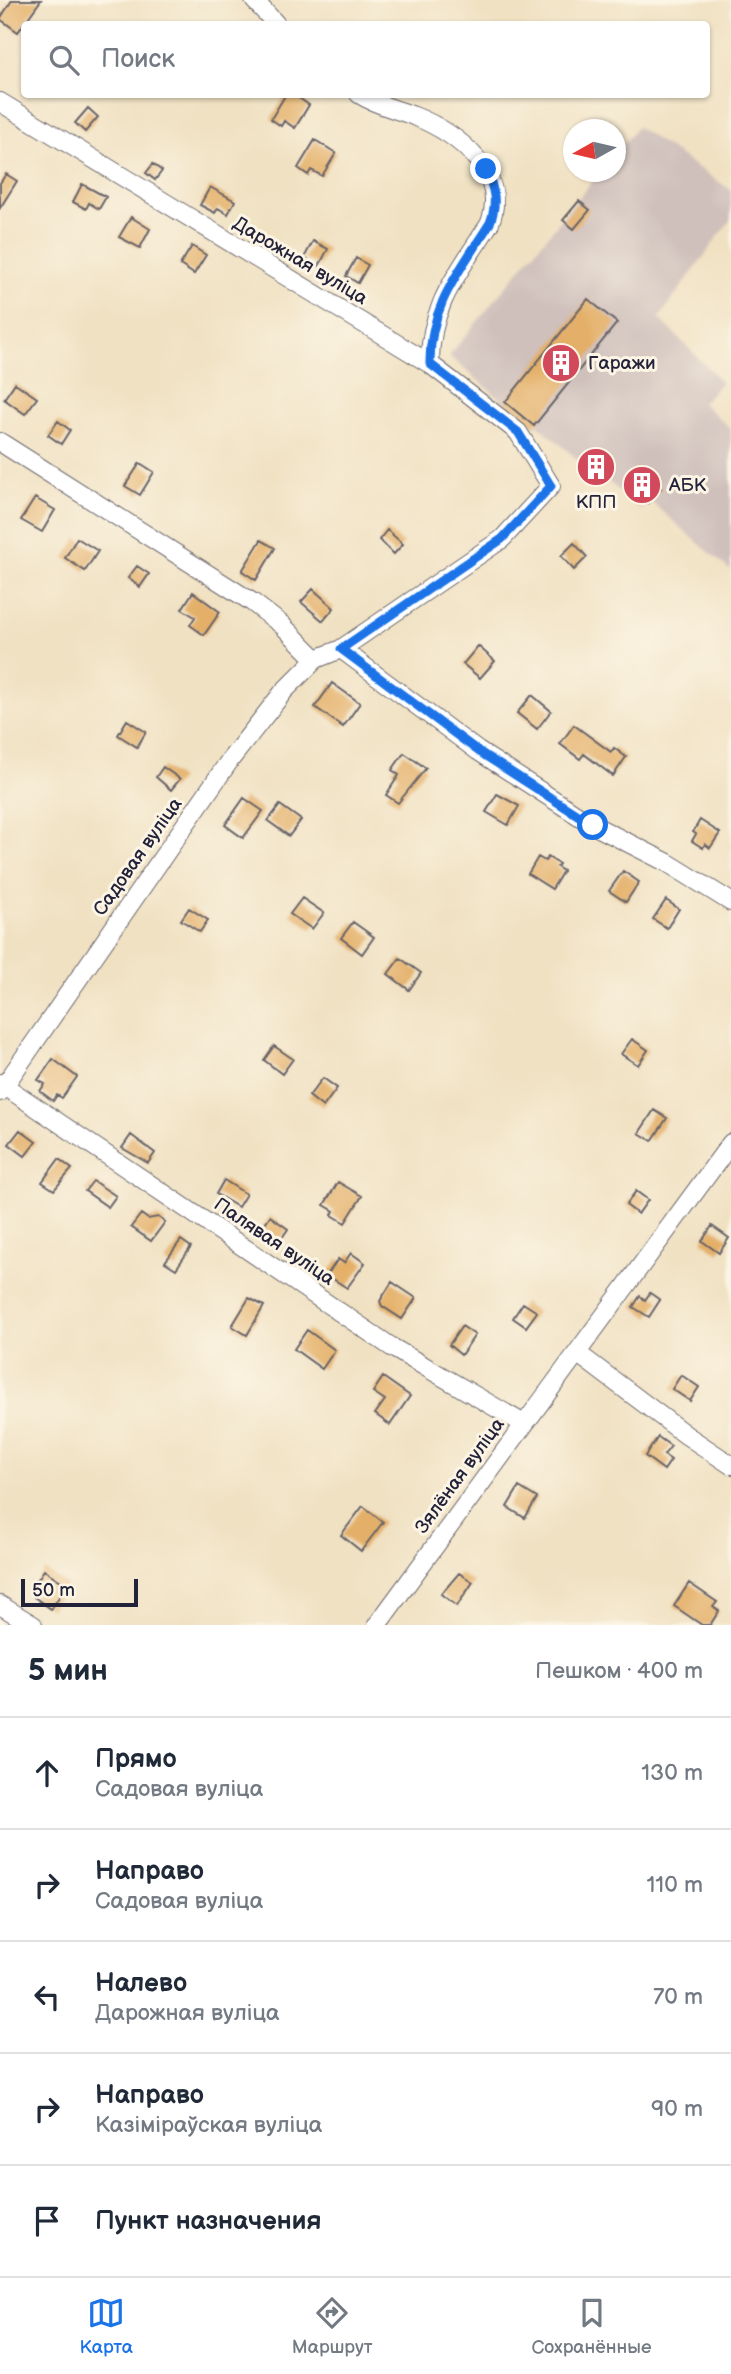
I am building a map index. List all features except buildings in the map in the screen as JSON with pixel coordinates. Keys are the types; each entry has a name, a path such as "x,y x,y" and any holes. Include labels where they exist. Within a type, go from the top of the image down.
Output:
{"street":[{"path":"254,0 273,21"},
{"path":"369,98 416,117 463,146 486,169 495,192 495,209 490,223 435,316 429,341 430,364"},
{"name":"Дарожная вуліца","path":"0,102 430,364 518,432 551,486"},
{"path":"0,442 252,603 282,625 316,659"},
{"name":"Садовая вуліца","path":"1,1087 230,760 284,691 316,659 341,649 502,539 551,486"},
{"path":"341,649 478,751 570,810 731,902"},
{"name":"Палявая вуліца","path":"1,1087 393,1348 524,1424"},
{"name":"Зялёная вуліца","path":"377,1625 731,1143"},
{"path":"576,1353 686,1436 731,1465"},
{"path":"0,1605 33,1625"}],"shaded area":[{"path":"637,127 731,190 731,219 659,318 722,382 702,403 731,429 731,571 651,502 640,509 603,477 600,479 537,424 534,427 449,356 592,182 626,182 626,141"}],"place":[{"name":"Гаражи","path":"561,363"},
{"name":"КПП","path":"596,467"},
{"name":"АБК","path":"642,485"}],"route":[{"path":"486,169 495,192 495,209 490,223 447,291 435,316 429,341 430,364 518,432 551,486 502,539 341,649 363,668 478,751 593,825"}]}
